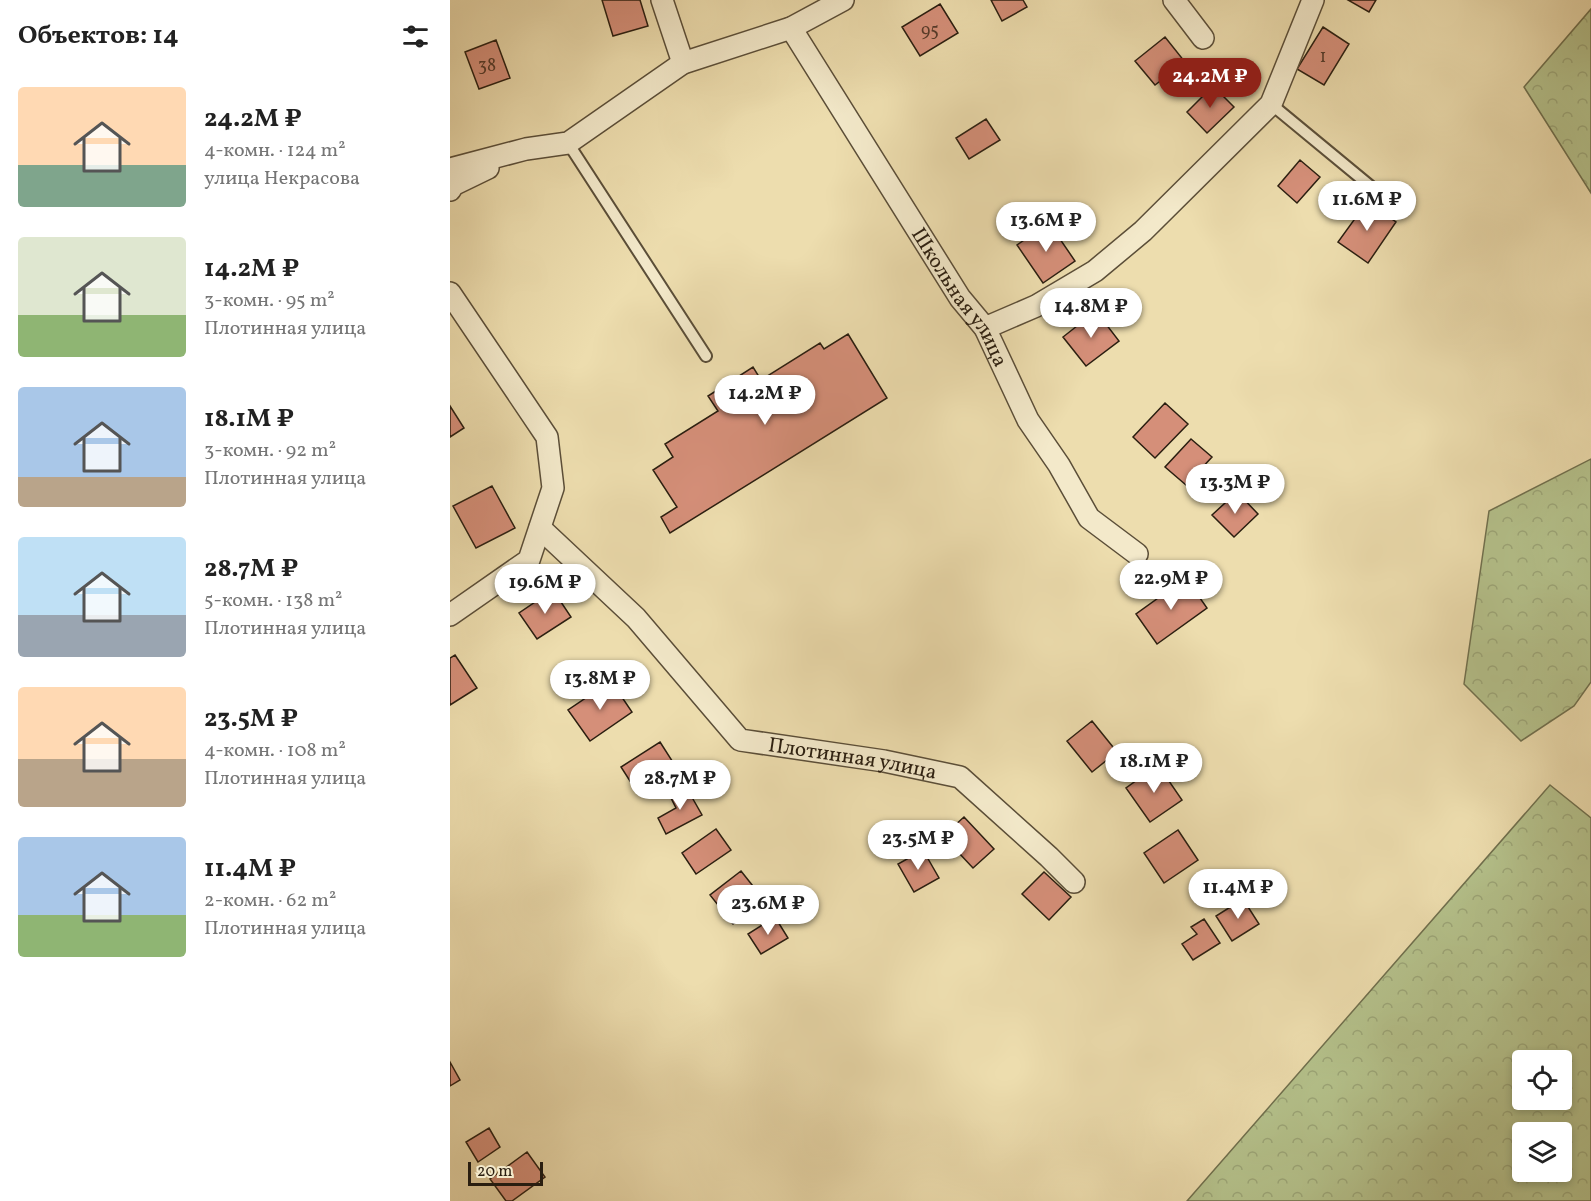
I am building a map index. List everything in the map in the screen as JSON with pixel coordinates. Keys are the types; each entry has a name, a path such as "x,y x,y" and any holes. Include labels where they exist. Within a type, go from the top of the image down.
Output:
{"street":[{"path":"662,0 683,63"},
{"path":"450,169 526,149 568,143 683,63 792,28 843,0"},
{"path":"1174,0 1203,38"},
{"path":"985,328 1036,306 1095,271 1143,231 1271,104 1313,0"},
{"name":"Школьная улица","path":"792,28 960,298 985,328 1028,420 1059,465 1089,518 1137,554"},
{"path":"450,190 453,185 526,149"},
{"path":"450,293 546,437 554,488 529,560 450,615"},
{"name":"Плотинная улица","path":"540,528 636,618 740,740 884,761 960,777 1074,882"}],"lane":[{"path":"1271,104 1386,199"},
{"path":"568,143 706,356"}],"green space":[{"path":"1591,9 1591,193 1524,87"},
{"path":"1591,459 1591,682 1574,706 1521,741 1464,684 1489,511"},
{"path":"1550,785 1591,818 1591,1201 1187,1201"}],"building":[{"path":"602,0 640,0 648,26 613,36"},
{"path":"991,0 1023,0 1027,7 1002,21"},
{"path":"1348,0 1376,0 1369,12"},
{"path":"940,4 958,33 920,56 902,27"},
{"path":"1323,27 1349,44 1324,85 1297,69"},
{"path":"1165,37 1185,62 1155,85 1135,61"},
{"path":"496,40 510,78 479,89 465,52"},
{"path":"1213,86 1234,107 1207,133 1187,112"},
{"path":"986,119 1000,140 969,159 956,138"},
{"path":"1300,160 1320,177 1297,203 1278,186"},
{"path":"1367,202 1396,222 1368,263 1338,242"},
{"path":"1049,223 1075,261 1043,283 1017,245"},
{"path":"1096,311 1119,341 1086,366 1063,337"},
{"path":"848,334 887,398 670,533 661,517 677,507 653,470 673,457 665,444 718,411 708,396 753,367 761,380 820,343 824,349"},
{"path":"1165,403 1188,424 1155,458 1133,437"},
{"path":"450,406 464,428 450,437"},
{"path":"1191,439 1212,457 1186,485 1165,467"},
{"path":"492,486 515,528 476,548 453,506"},
{"path":"1237,492 1258,514 1234,537 1212,515"},
{"path":"1186,578 1207,608 1157,644 1136,614"},
{"path":"553,590 571,617 537,639 519,613"},
{"path":"455,655 477,688 450,705 450,658"},
{"path":"611,681 632,712 590,741 568,710"},
{"path":"1092,721 1117,752 1092,772 1067,741"},
{"path":"660,742 676,767 637,792 621,767"},
{"path":"1158,765 1182,800 1150,822 1126,788"},
{"path":"685,785 702,815 666,834 658,818 676,808 669,794"},
{"path":"964,817 994,849 973,868 943,836"},
{"path":"716,829 731,850 696,874 682,853"},
{"path":"1178,830 1198,860 1164,883 1144,853"},
{"path":"923,850 939,878 914,892 898,864"},
{"path":"741,871 764,900 733,924 710,895"},
{"path":"1044,872 1071,897 1049,920 1022,894"},
{"path":"1243,899 1259,924 1232,941 1216,916"},
{"path":"775,917 788,938 761,954 748,934"},
{"path":"1204,919 1220,943 1193,960 1182,944 1197,934 1191,927"},
{"path":"450,1062 460,1080 450,1086"},
{"path":"489,1128 500,1147 478,1162 466,1142"},
{"path":"527,1152 545,1177 512,1201 506,1201 490,1179"}]}
